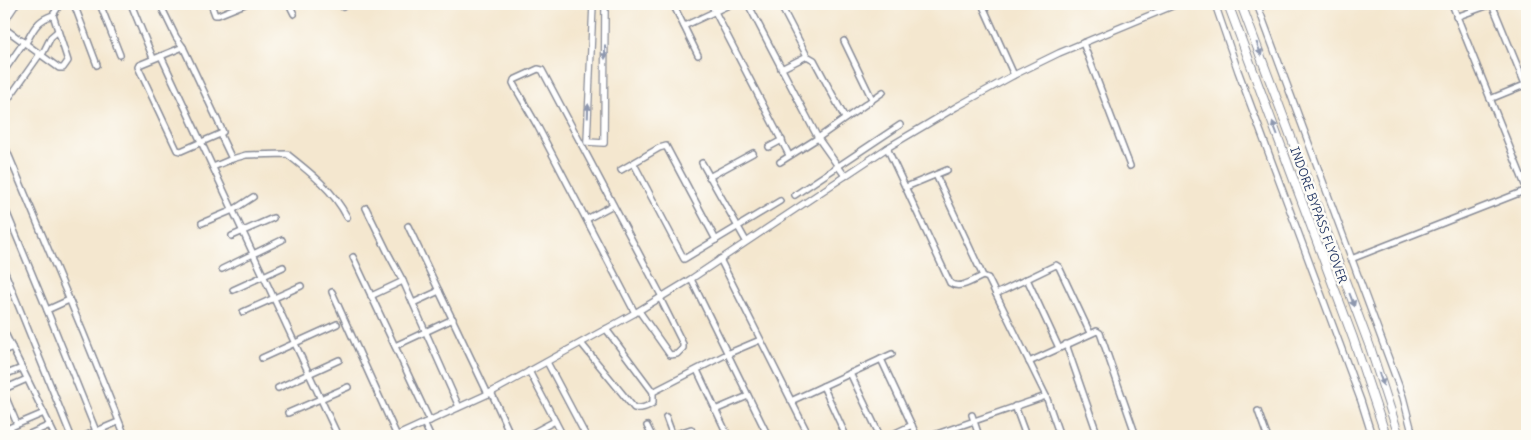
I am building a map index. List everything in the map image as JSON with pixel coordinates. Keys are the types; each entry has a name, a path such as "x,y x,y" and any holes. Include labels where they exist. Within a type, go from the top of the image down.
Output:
{"highway":[{"name":"INDORE BYPASS FLYOVER","path":"1228,4 1353,338 1386,436"},
{"name":"INDORE BYPASS FLYOVER","path":"1241,4 1365,333 1399,436"}],"street":[{"path":"4,22 16,4"},
{"path":"4,71 38,24 44,18 53,15 60,4"},
{"path":"74,4 97,65"},
{"path":"100,4 120,55"},
{"path":"131,4 153,58"},
{"path":"160,4 183,47 223,132 181,151 177,150 138,67 153,58 183,47"},
{"path":"211,4 215,15 245,4"},
{"path":"289,4 294,14"},
{"path":"592,4 587,142 604,143 605,4"},
{"path":"673,4 698,55"},
{"path":"712,4 789,155"},
{"path":"684,26 731,4"},
{"path":"748,4 818,138 845,176"},
{"path":"780,4 807,56 814,60 845,118"},
{"path":"982,4 1014,75"},
{"path":"332,292 397,436 490,393 637,312 720,260 887,148 956,107 1014,75 1083,43 1177,4"},
{"path":"1215,4 1361,401 1372,436"},
{"path":"1257,4 1403,397 1413,436"},
{"path":"1352,259 1527,190 1452,4"},
{"path":"1456,17 1492,4 1527,86 1490,99"},
{"path":"4,28 59,68 63,68 68,61 53,15"},
{"path":"4,105 41,55 50,37 58,31"},
{"path":"844,41 872,99"},
{"path":"1083,43 1130,166"},
{"path":"161,56 338,436"},
{"path":"781,69 807,56"},
{"path":"538,69 542,70 613,206 661,297 683,344 683,348 677,354 670,354 637,312 515,87 514,80 538,69"},
{"path":"780,162 818,138 883,92"},
{"path":"795,195 900,125"},
{"path":"220,134 232,159"},
{"path":"769,148 782,140"},
{"path":"4,144 125,436"},
{"path":"621,170 659,148 666,146 716,240"},
{"path":"887,148 950,283 953,285 963,285 983,276"},
{"path":"213,167 246,155 287,154 327,187 340,203 348,218"},
{"path":"709,177 753,154"},
{"path":"702,163 746,241"},
{"path":"634,164 684,259 780,201"},
{"path":"906,188 947,170"},
{"path":"936,175 983,276 988,278 1046,396 1060,436"},
{"path":"202,223 233,210 254,198"},
{"path":"4,206 97,434"},
{"path":"587,219 613,206"},
{"path":"366,208 388,255 403,281 459,407"},
{"path":"232,236 272,218"},
{"path":"408,226 511,436"},
{"path":"222,269 282,240"},
{"path":"353,257 395,346 427,422 430,436"},
{"path":"720,260 808,436"},
{"path":"996,294 1056,265 1059,267 1090,333"},
{"path":"233,290 282,267"},
{"path":"4,270 71,436"},
{"path":"1027,278 1060,348"},
{"path":"690,279 768,436"},
{"path":"371,296 403,281"},
{"path":"243,312 301,286"},
{"path":"413,303 439,291"},
{"path":"47,310 70,300"},
{"path":"395,346 453,319"},
{"path":"262,358 336,324"},
{"path":"581,343 634,408 645,408 653,403 653,392 606,329"},
{"path":"1029,362 1090,333 1097,331 1100,333 1136,436"},
{"path":"4,335 55,436"},
{"path":"653,392 727,354 760,340"},
{"path":"1066,344 1098,436"},
{"path":"4,351 12,348"},
{"path":"791,401 892,354"},
{"path":"881,359 915,432"},
{"path":"278,388 339,360"},
{"path":"546,362 586,436"},
{"path":"4,376 22,368"},
{"path":"697,370 728,436"},
{"path":"529,371 563,436"},
{"path":"850,373 880,436"},
{"path":"4,389 27,378"},
{"path":"823,386 846,436"},
{"path":"288,413 348,387"},
{"path":"4,393 16,424"},
{"path":"716,410 748,396"},
{"path":"934,436 1046,396"},
{"path":"1015,406 1026,436"},
{"path":"1258,411 1267,436"},
{"path":"4,430 44,413"},
{"path":"972,415 979,436"},
{"path":"666,418 673,436 691,429 694,436"},
{"path":"527,436 555,421"},
{"path":"85,436 97,434 118,422"},
{"path":"25,436 50,425"},
{"path":"889,436 912,425"},
{"path":"647,426 652,436"}]}
